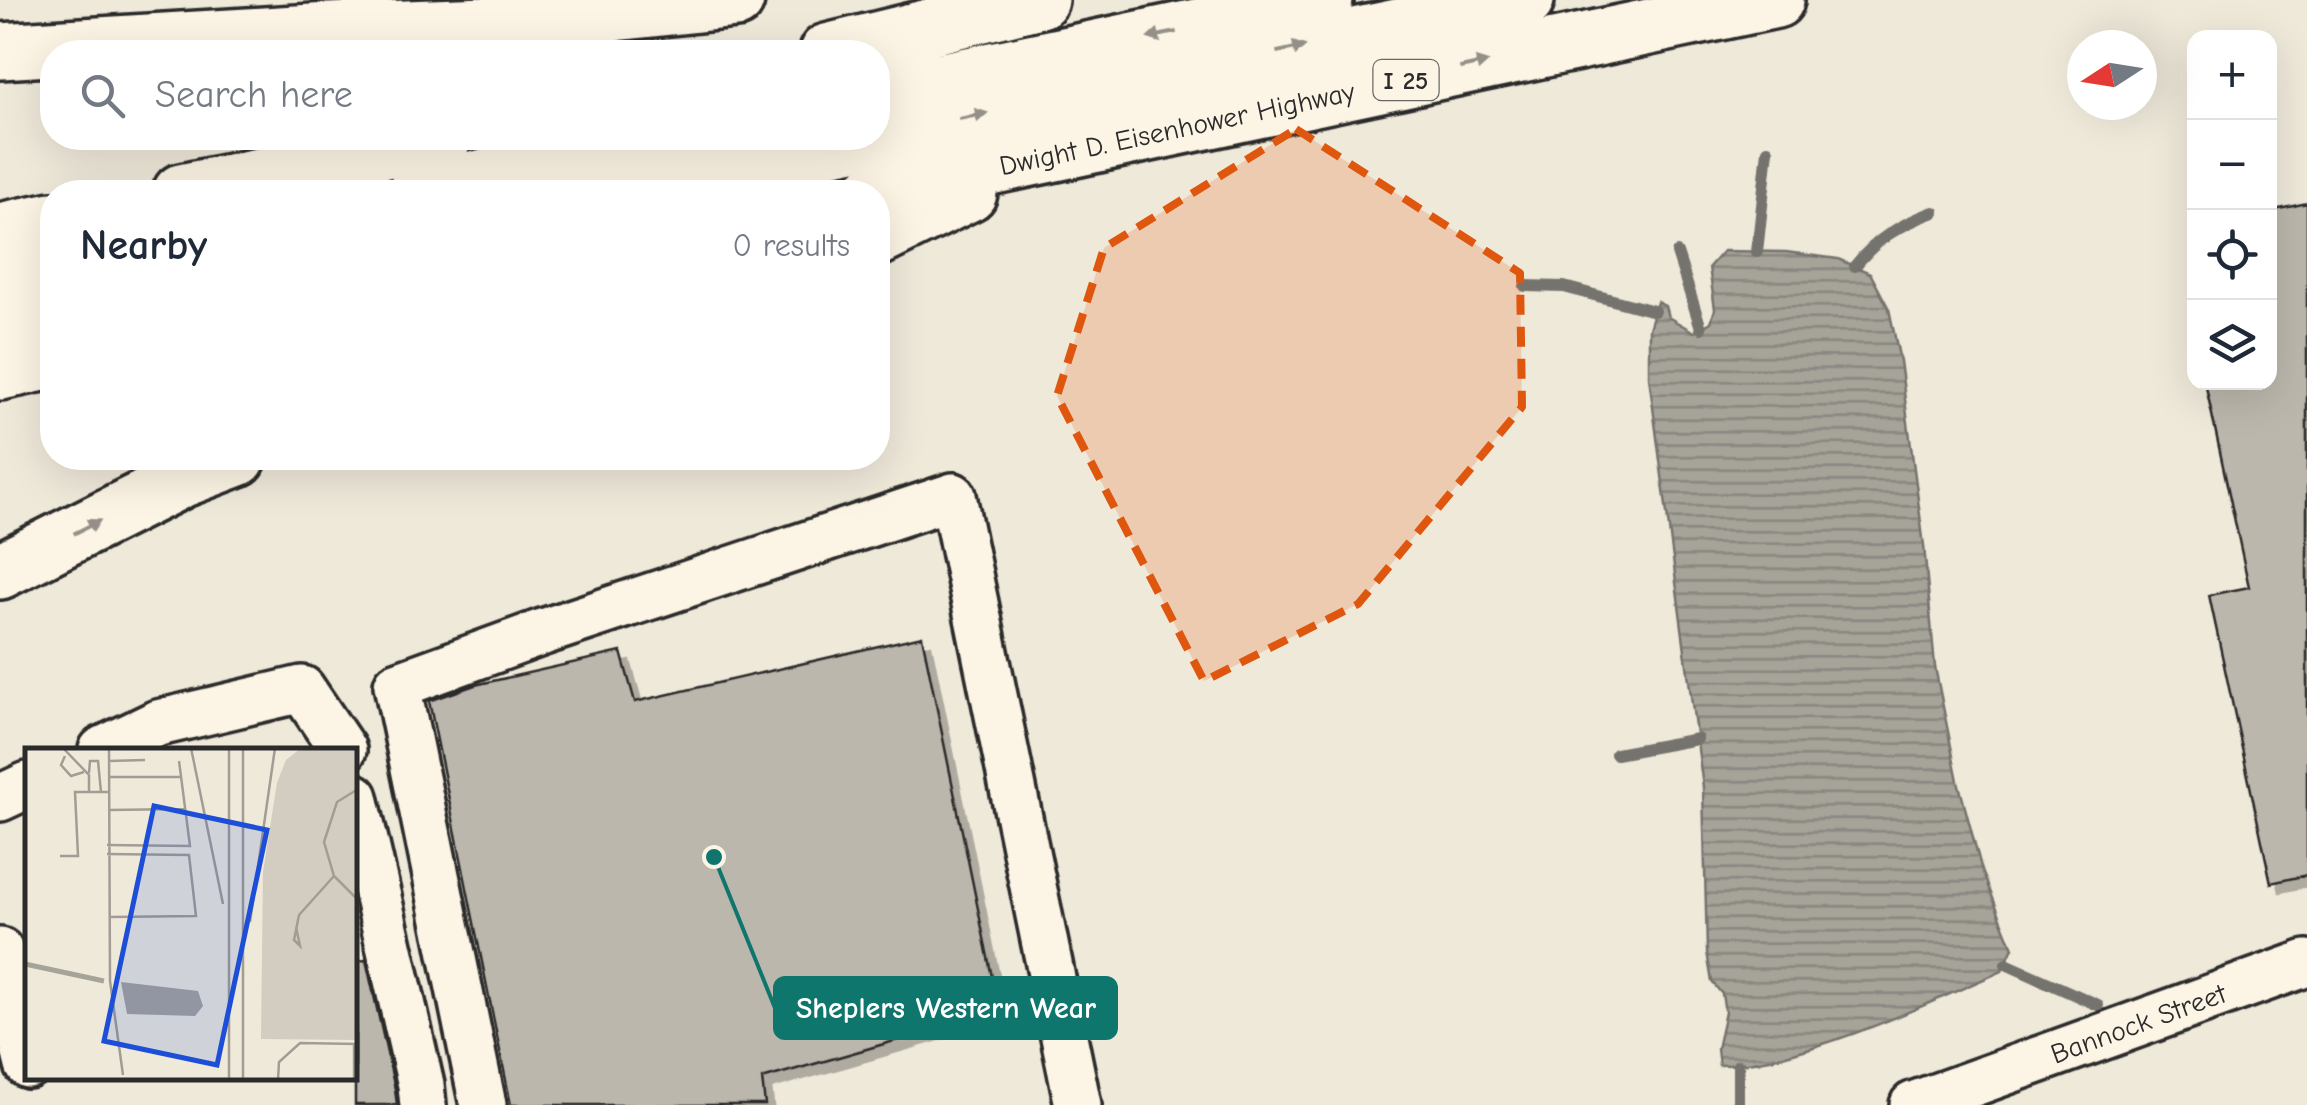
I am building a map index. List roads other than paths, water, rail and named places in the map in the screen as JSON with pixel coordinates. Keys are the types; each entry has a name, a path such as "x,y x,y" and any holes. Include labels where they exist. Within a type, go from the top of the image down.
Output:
{"highway":[{"path":"181,40 513,24 736,0"},
{"path":"876,40 1040,0"},
{"path":"890,91 1326,0"},
{"path":"890,134 1526,0"},
{"name":"Dwight D. Eisenhower Highway","path":"890,188 1776,0"},
{"path":"0,51 40,49"},
{"path":"239,180 386,150"},
{"path":"472,180 615,150"},
{"path":"672,180 813,150"},
{"path":"890,232 1036,159"},
{"path":"0,231 40,223"},
{"path":"0,280 40,272"},
{"path":"0,324 40,315"},
{"path":"0,372 40,364"},
{"path":"0,571 208,470"}],"street":[{"path":"483,1105 397,684 953,496 1078,1105"},
{"path":"106,748 158,723 302,689 342,748"},
{"path":"0,798 25,786"},
{"path":"358,810 423,1105"},
{"path":"0,951 25,1053"},
{"name":"Bannock Street","path":"1913,1105 2307,963"},
{"path":"31,1080 37,1105"}],"waterway":[{"path":"1757,252 1768,150"},
{"path":"1855,266 1890,233 1934,212"},
{"path":"1677,253 1701,328"},
{"path":"1525,286 1564,287 1654,311"},
{"path":"1616,754 1697,739"},
{"path":"2006,964 2098,1005"},
{"path":"1738,1065 1738,1104"}],"place":[{"name":"Sheplers Western Wear","path":"714,857"}]}
